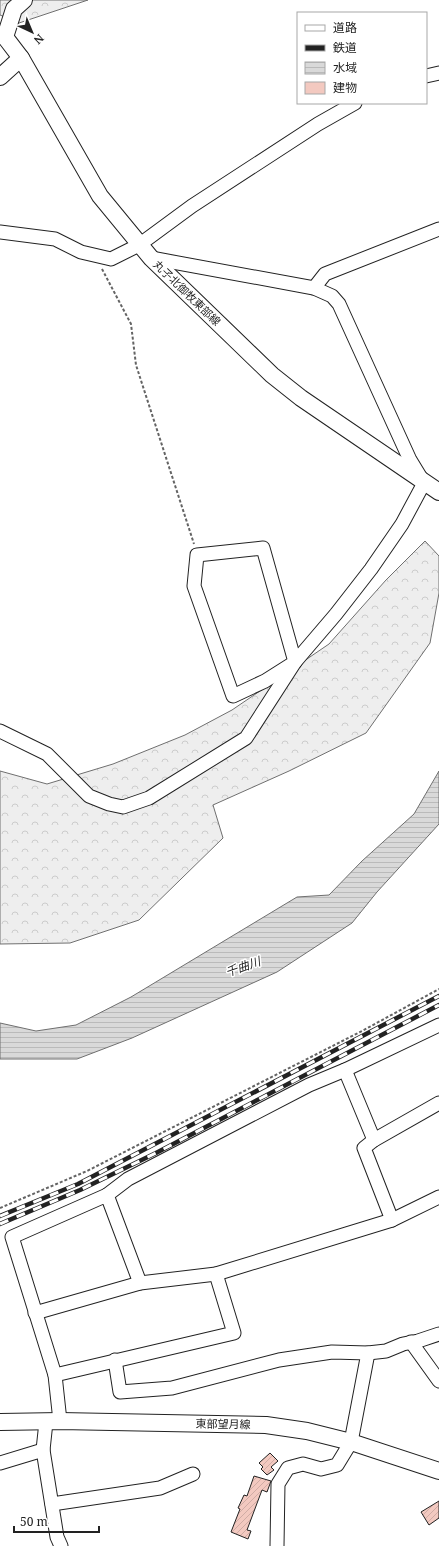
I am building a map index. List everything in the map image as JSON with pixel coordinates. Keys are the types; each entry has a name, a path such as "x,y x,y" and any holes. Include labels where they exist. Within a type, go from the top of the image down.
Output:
{"main road":[{"path":"3,36 14,9 24,0"},
{"name":"丸子北御牧東部線","path":"3,36 21,58 100,196 151,258 272,375 301,398 439,492"},
{"path":"0,78 21,58"},
{"name":"東部望月線","path":"0,1422 53,1421 266,1425 307,1431 351,1442 439,1470"}],"street":[{"path":"427,76 439,73"},
{"path":"0,232 55,239 81,252 111,259 139,245 192,206 318,124 353,104"},
{"path":"314,288 325,274 439,229"},
{"path":"0,731 48,754 89,796 109,804 123,807 149,798 246,738 294,662 336,614 371,569 402,524 424,483 410,460 339,304 332,296 314,288 151,258"},
{"path":"263,548 294,662 265,681 233,696 194,586 197,555 263,548"},
{"path":"61,1546 57,1537 43,1450 53,1421 55,1375 12,1237 106,1195 128,1179 309,1085 345,1070 439,1025"},
{"path":"345,1070 374,1140"},
{"path":"392,1220 364,1148 374,1140 439,1103"},
{"path":"106,1195 140,1283"},
{"path":"35,1313 140,1283 216,1274 392,1220 439,1197"},
{"path":"55,1375 234,1333 216,1274"},
{"path":"115,1360 120,1392 172,1388 279,1360 332,1352 368,1353 386,1351 439,1334"},
{"path":"411,1342 439,1381"},
{"path":"277,1546 278,1484 288,1468 303,1464 321,1469 337,1465 351,1442 368,1353"},
{"path":"0,1463 43,1450"},
{"path":"52,1504 160,1488 193,1474"}],"path":[{"path":"95,256 131,324 136,365 175,482 197,555"},
{"path":"0,1208 87,1171 362,1031 439,989"}],"green space":[{"path":"0,0 88,0 19,23 0,15"},
{"path":"425,541 439,556 439,593 430,643 366,733 289,771 213,805 223,838 139,920 70,943 0,944 0,771 47,784 113,764 185,735 232,710 329,644 386,580"}],"water":[{"name":"千曲川","path":"439,771 439,824 377,892 352,923 277,972 132,1038 77,1059 0,1059 0,1023 36,1031 76,1025 131,997 297,897 329,895 362,861 414,814"}],"building":[{"path":"270,1453 278,1461 271,1467 274,1470 267,1475 261,1469 263,1467 259,1463"},
{"path":"254,1476 271,1481 267,1492 262,1490 247,1530 251,1531 248,1539 231,1532 240,1509 238,1508 244,1495 247,1496"},
{"path":"439,1501 439,1518 429,1525 421,1512"}],"railway":[{"path":"0,1216 78,1184 439,996"},
{"path":"0,1224 80,1190 156,1153 439,1005"}]}
